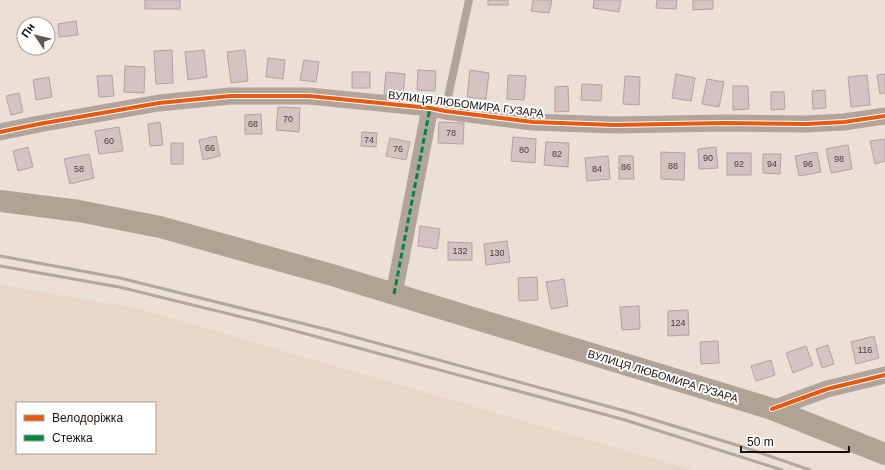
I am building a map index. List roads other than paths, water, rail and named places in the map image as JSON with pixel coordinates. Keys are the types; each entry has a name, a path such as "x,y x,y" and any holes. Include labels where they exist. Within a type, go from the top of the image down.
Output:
{"main road":[{"name":"ВУЛИЦЯ ЛЮБОМИРА ГУЗАРА","path":"0,201 79,211 160,227 394,294 772,409 885,454"}],"street":[{"name":"ВУЛИЦЯ ЛЮБОМИРА ГУЗАРА","path":"0,132 159,103 230,96 309,96 533,122 614,125 725,123 806,124 844,122 885,116"},
{"name":"ВУЛИЦЯ ЛЮБОМИРА ГУЗАРА","path":"394,294 438,110"},
{"path":"772,409 827,389 885,375"}],"lane":[{"path":"438,110 469,0"}],"railway":[{"path":"0,256 120,278 329,330 625,411 743,447 810,470"},
{"path":"0,266 119,287 262,322 625,420 782,470"}]}
